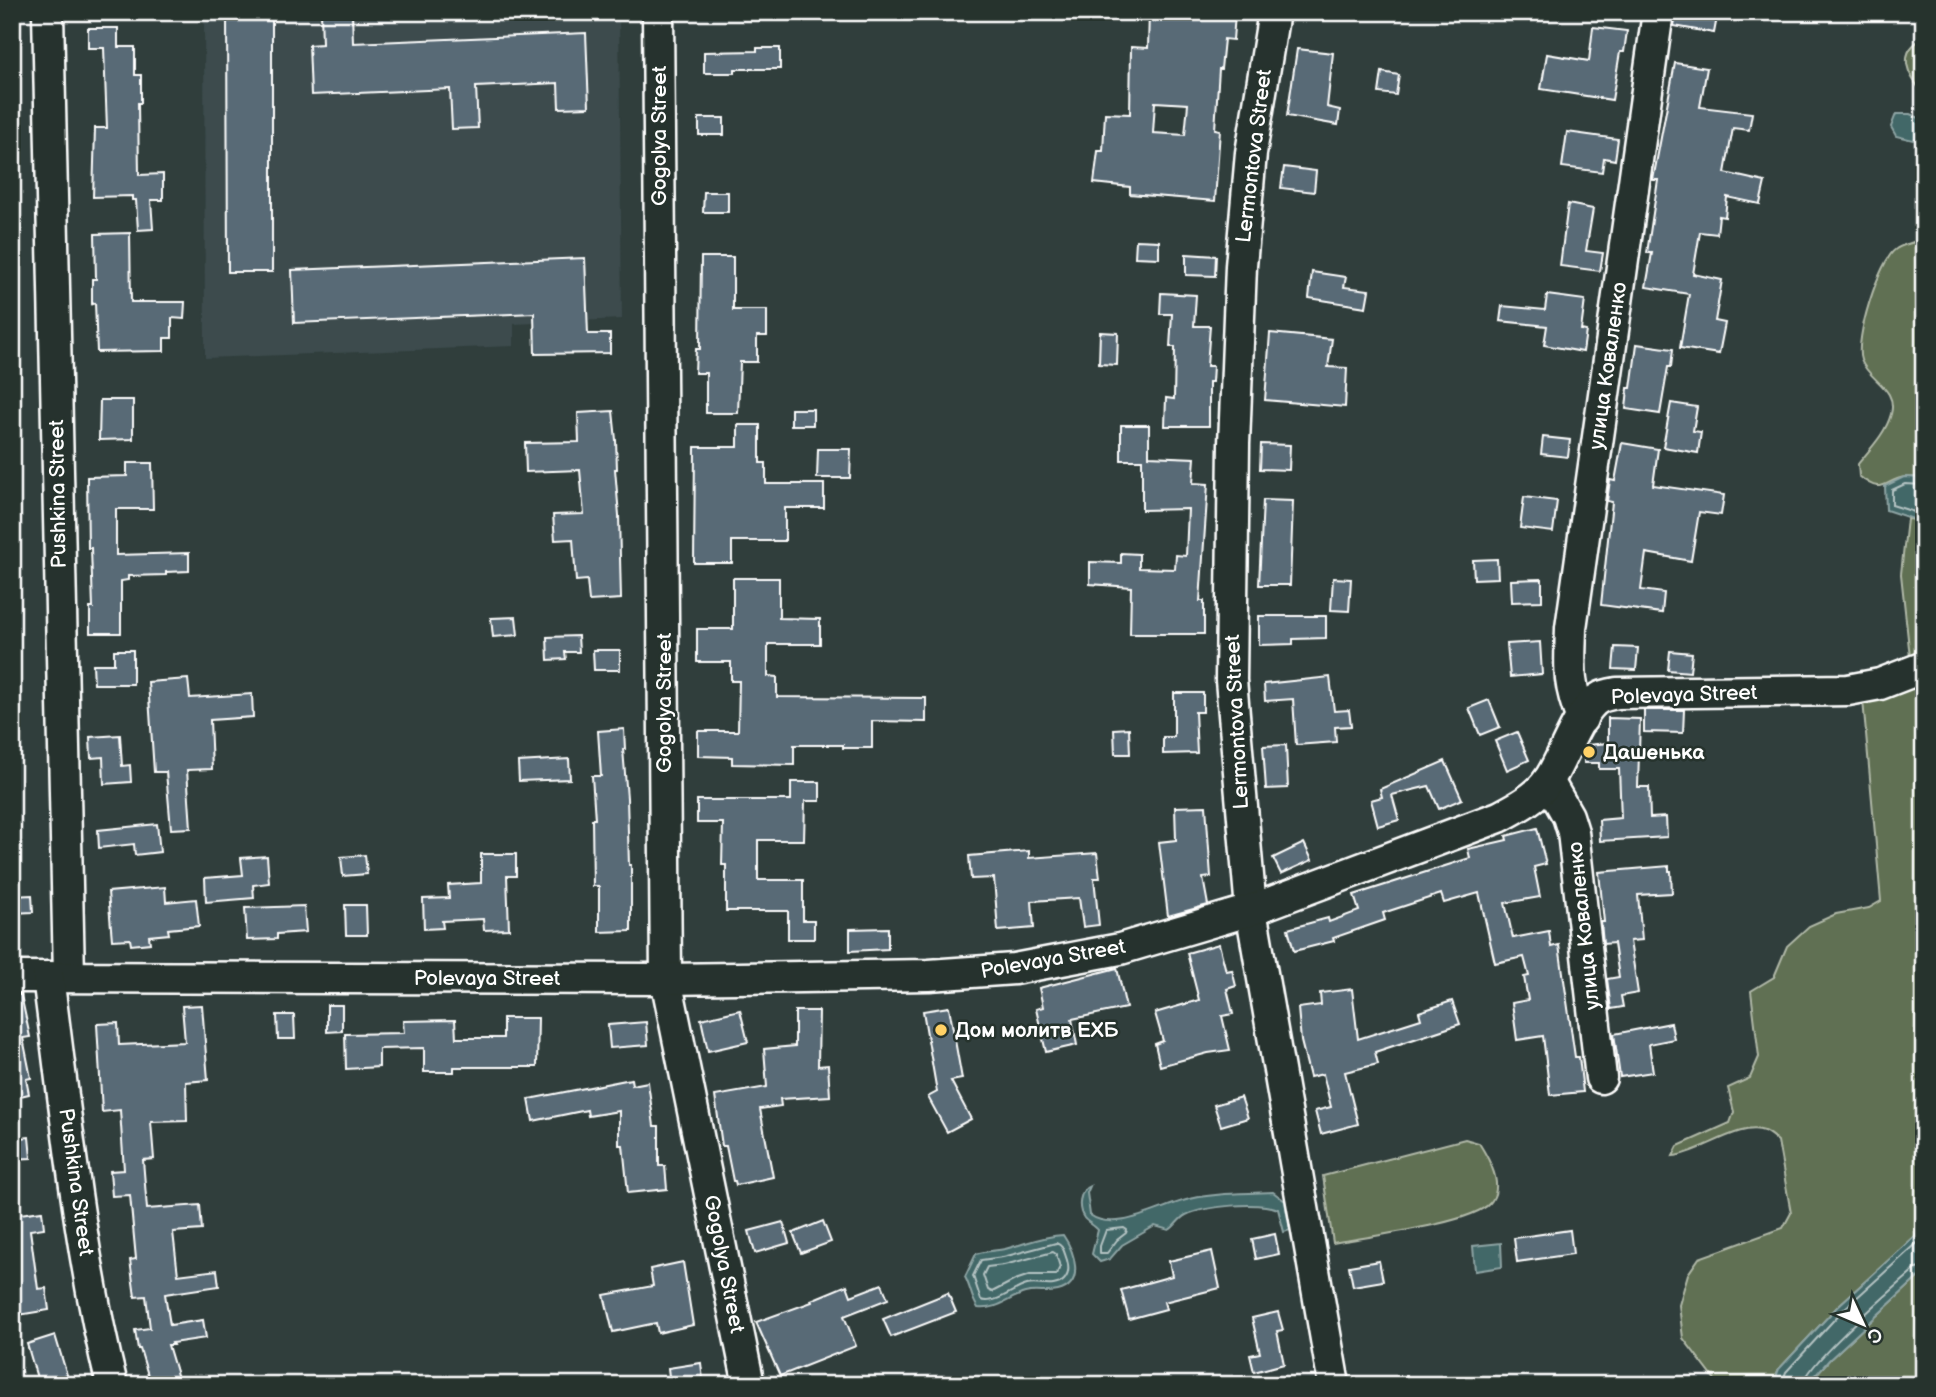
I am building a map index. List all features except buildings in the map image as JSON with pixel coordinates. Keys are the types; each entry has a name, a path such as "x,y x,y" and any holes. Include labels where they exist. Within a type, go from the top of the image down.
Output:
{"street":[{"name":"Pushkina Street","path":"48,12 58,977 75,1187 101,1340 112,1385"},
{"name":"Gogolya Street","path":"658,12 666,979 749,1385"},
{"name":"Lermontova Street","path":"1274,12 1251,153 1245,212 1234,444 1230,680 1251,910 1334,1385"},
{"name":"улица Коваленко","path":"1582,719 1569,680 1571,628 1658,12"},
{"name":"Polevaya Street","path":"12,977 666,979 929,975 1014,969 1120,949 1251,910 1499,817 1527,801 1548,781 1582,719 1592,704 1602,697 1617,693 1848,691 1881,684 1924,667"},
{"name":"улица Коваленко","path":"1548,781 1573,832 1601,1078"}],"shaded area":[{"path":"204,12 619,12 622,319 514,324 514,346 205,358"}],"green space":[{"path":"1924,38 1924,94 1909,72 1907,57 1915,44"},
{"path":"1924,241 1924,478 1899,478 1879,486 1859,476 1858,464 1885,428 1892,405 1887,391 1870,374 1861,360 1861,337 1882,268 1898,248"},
{"path":"1907,519 1924,521 1924,650 1910,657 1901,574"},
{"path":"1924,679 1924,1228 1838,1306 1779,1369 1773,1385 1719,1385 1683,1338 1679,1305 1688,1274 1699,1258 1783,1228 1791,1213 1778,1141 1764,1131 1744,1130 1673,1156 1678,1146 1730,1123 1734,1112 1728,1088 1750,1078 1759,1057 1751,991 1774,977 1787,946 1809,926 1836,914 1869,908 1881,901 1863,700"},
{"path":"1465,1139 1479,1143 1491,1165 1496,1189 1490,1203 1479,1211 1441,1223 1333,1243 1323,1176"},
{"path":"1924,1272 1924,1385 1807,1385 1829,1360"}],"water":[{"path":"1896,114 1910,114 1924,120 1924,135 1913,140 1896,136 1891,127"},
{"path":"1904,477 1924,478 1922,522 1886,510 1885,486"},
{"path":"1090,1186 1087,1193 1090,1215 1113,1221 1126,1220 1200,1197 1273,1192 1285,1201 1290,1230 1284,1232 1278,1209 1245,1205 1206,1209 1186,1215 1169,1230 1155,1226 1122,1245 1110,1259 1100,1262 1092,1254 1098,1230 1084,1218 1080,1209 1081,1195"},
{"path":"1924,1228 1924,1272 1829,1360 1807,1385 1773,1385 1779,1369 1838,1306"},
{"path":"1063,1235 1075,1266 1072,1282 1067,1287 1054,1292 1025,1293 997,1305 978,1308 965,1277 976,1254"},
{"path":"1501,1243 1502,1267 1475,1271 1473,1246"}],"place":[{"name":"Дашенька","path":"1589,752"},
{"name":"Дом молитв ЕХБ","path":"941,1030"}]}
